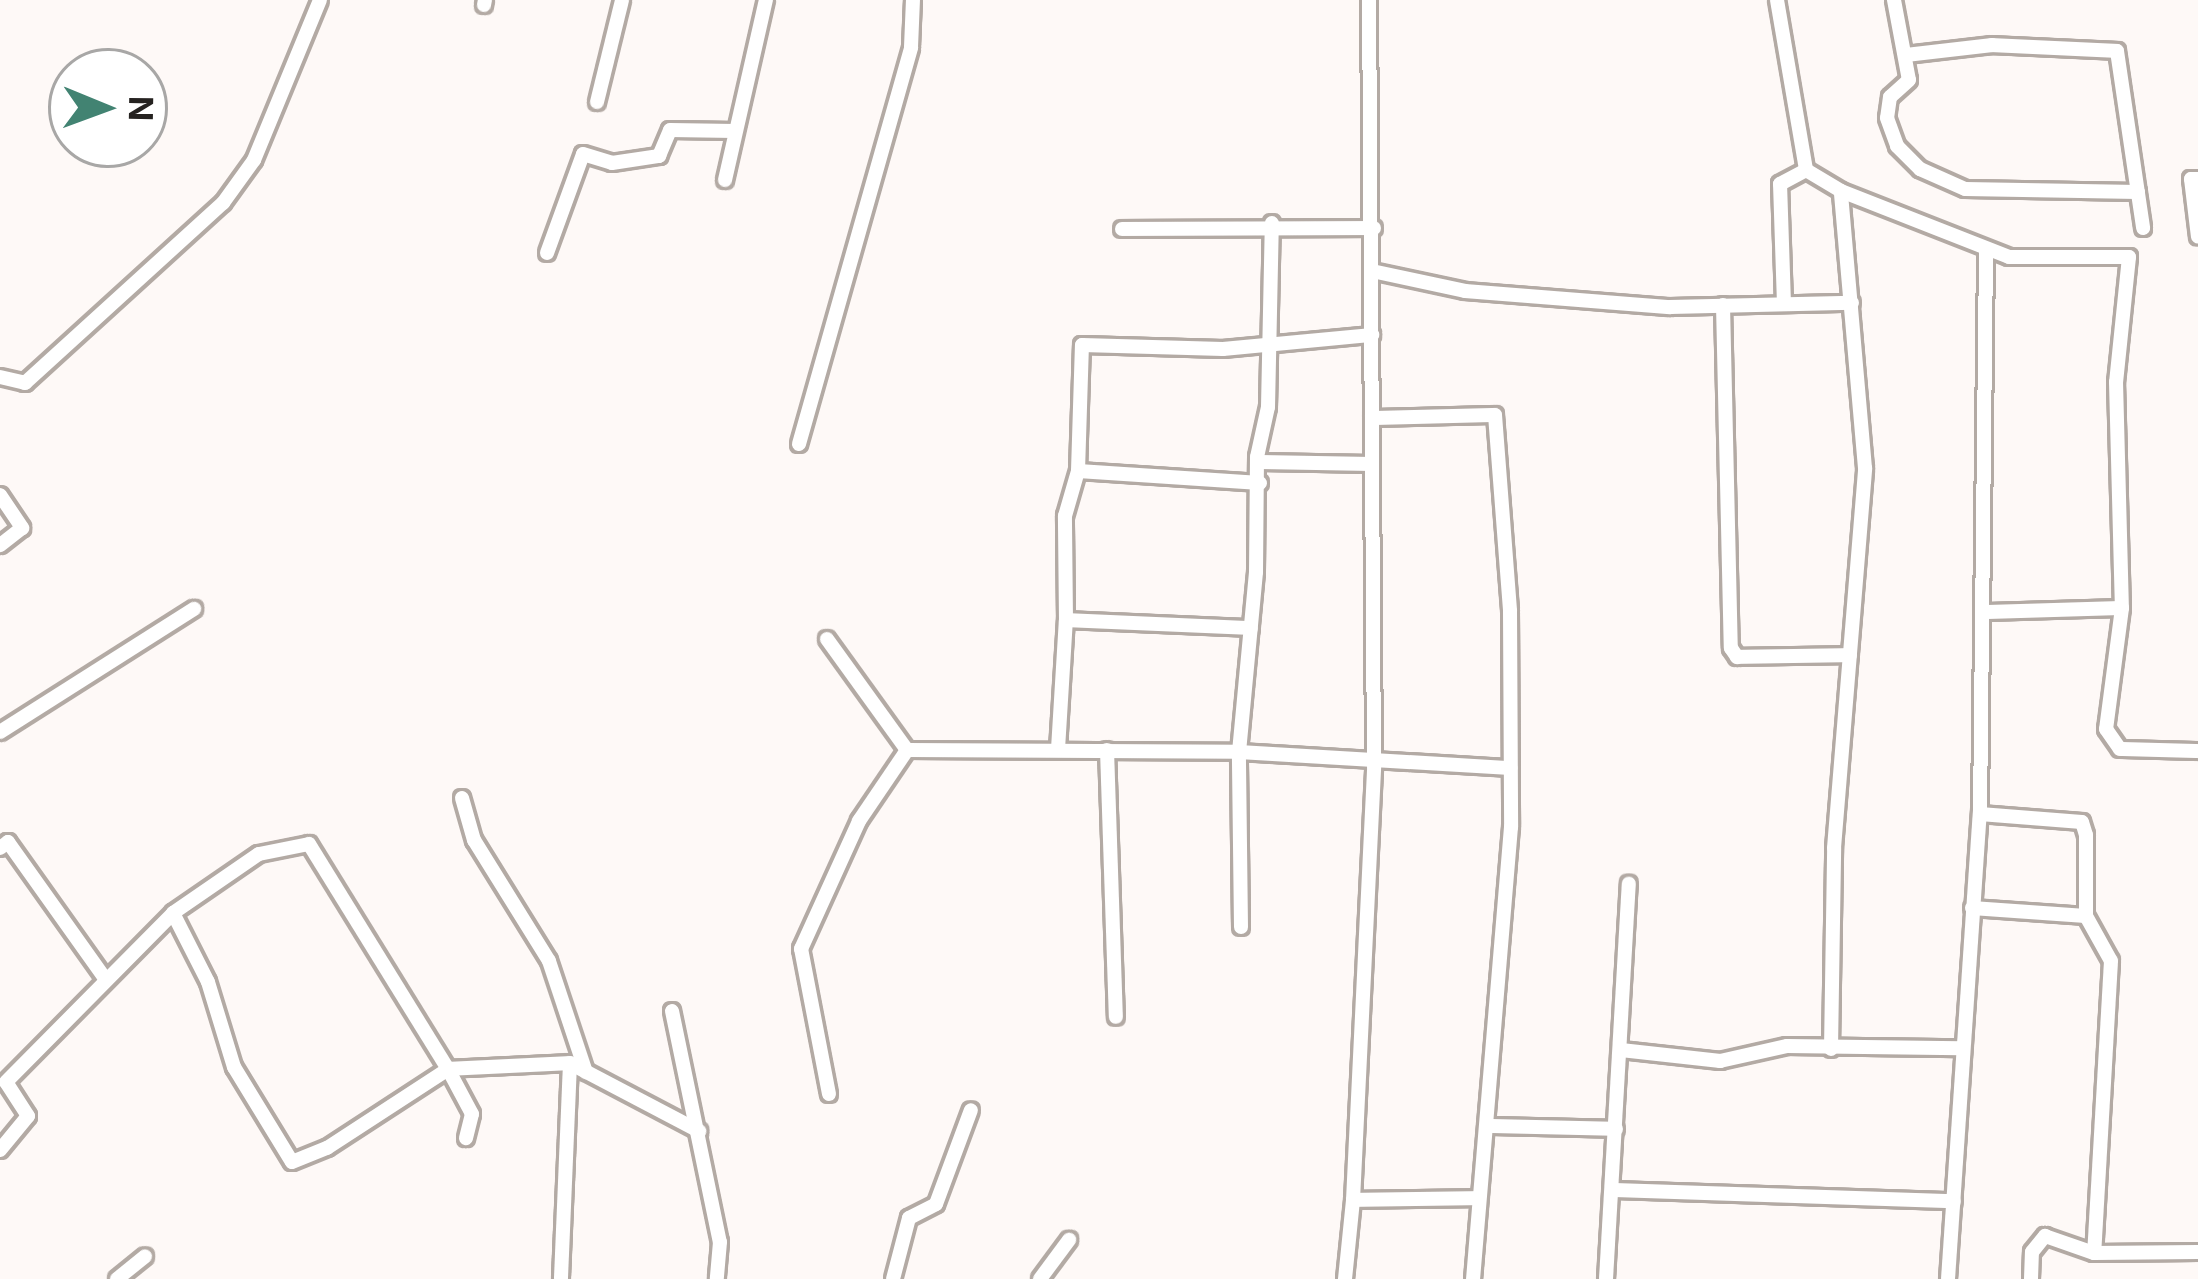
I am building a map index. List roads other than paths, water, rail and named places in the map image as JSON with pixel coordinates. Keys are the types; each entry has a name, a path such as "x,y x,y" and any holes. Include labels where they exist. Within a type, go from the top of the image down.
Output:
{"street":[{"path":"0,376 25,383 223,203 254,160 320,0"},
{"path":"597,102 622,0"},
{"path":"725,180 766,0"},
{"path":"799,444 911,47 913,0"},
{"path":"1345,1279 1374,766 1369,0"},
{"path":"1777,0 1806,170 1841,191 2009,257 2128,257 2116,382 2122,608 2107,734 2120,749 2198,751"},
{"path":"1894,0 1909,80 1890,98 1887,118 1897,146 1920,169 1965,189 2138,192"},
{"path":"1906,55 1992,45 2117,51 2143,227"},
{"path":"548,253 583,154 612,164 659,156 670,130 735,131"},
{"path":"1784,304 1780,184 1806,170"},
{"path":"2198,178 2191,179 2198,237"},
{"path":"1831,1049 1834,848 1865,468 1841,191"},
{"path":"1122,229 1272,223 1374,228"},
{"path":"1240,927 1239,752 1251,628 1272,223"},
{"path":"1948,1279 1980,814 1986,612 1986,250"},
{"path":"1372,271 1466,291 1723,305 1852,303"},
{"path":"1723,305 1731,648 1738,657 1850,655"},
{"path":"1058,748 1066,620 1065,515 1078,471 1082,345 1267,343 1372,335"},
{"path":"1372,418 1495,415 1510,611 1511,768 1488,1126 1473,1279"},
{"path":"1260,462 1372,464"},
{"path":"1078,471 1260,483"},
{"path":"0,495 22,528 0,544"},
{"path":"1986,612 2122,608"},
{"path":"0,732 194,609"},
{"path":"1066,620 1251,628"},
{"path":"827,639 907,750"},
{"path":"907,750 1239,752 1374,766 1511,768"},
{"path":"829,1094 800,949 859,821 907,750"},
{"path":"1107,750 1116,1017"},
{"path":"462,798 474,840 549,961 586,1072"},
{"path":"1980,814 2082,822 2086,916 2111,961 2094,1253"},
{"path":"3,840 104,976"},
{"path":"0,1150 28,1116 3,1079 104,976 172,913 259,854 309,844 448,1069 472,1114 466,1138"},
{"path":"1606,1279 1629,884"},
{"path":"1972,908 2086,916"},
{"path":"172,913 208,982 234,1067 292,1162 327,1148 448,1069 570,1063 699,1131"},
{"path":"672,1011 720,1242 717,1279"},
{"path":"1622,1050 1720,1061 1787,1046 1961,1048"},
{"path":"562,1279 570,1063"},
{"path":"893,1279 909,1218 936,1204 971,1110"},
{"path":"1488,1126 1616,1129"},
{"path":"1613,1190 1954,1201"},
{"path":"1353,1200 1480,1198"},
{"path":"2031,1279 2032,1252 2045,1236 2094,1253 2198,1252"},
{"path":"1040,1279 1069,1240"},
{"path":"117,1279 145,1256"}]}
